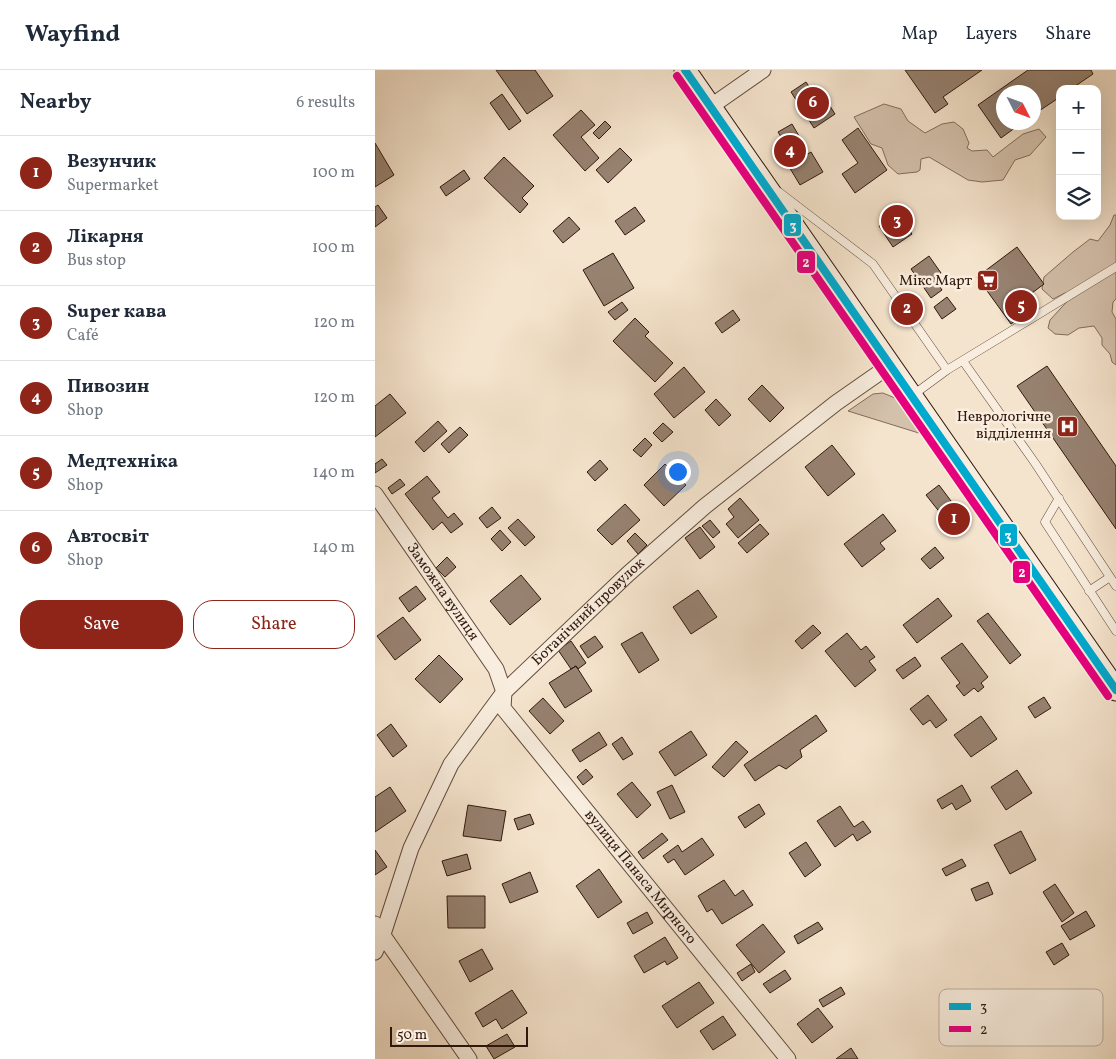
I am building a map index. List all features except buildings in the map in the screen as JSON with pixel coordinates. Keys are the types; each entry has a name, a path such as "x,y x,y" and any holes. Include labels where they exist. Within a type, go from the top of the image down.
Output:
{"main road":[{"path":"685,70 1116,690"}],"street":[{"path":"710,107 763,70"},
{"name":"Ботанічний провулок","path":"375,952 379,929 411,848 451,764 504,692 628,574 704,507 836,403 889,366"},
{"name":"Заможна вулиця","path":"375,494 496,669 504,692"},
{"name":"вулиця Панаса Мирного","path":"504,692 503,708 788,1059"},
{"path":"379,929 469,1059"}],"lane":[{"path":"758,175 873,264 947,370"},
{"path":"911,396 947,370 1116,267"},
{"path":"963,361 1059,498 1116,586"},
{"path":"1059,498 1045,522 1116,631"},
{"path":"1089,591 1110,577"}],"shaded area":[{"path":"884,104 901,109 908,121 925,133 942,124 954,122 963,129 969,143 967,148 972,151 987,150 993,157 1023,134 1040,130 1046,137 1030,155 1015,160 1003,180 982,182 968,180 929,157 921,159 920,170 917,172 898,174 888,165 882,148 871,144 854,117"},
{"path":"1114,215 1116,215 1116,299 1113,302 1112,312 1116,319 1116,365 1112,362 1110,354 1102,345 1102,338 1094,326 1079,328 1068,335 1055,334 1048,328 1050,320 1072,296 1065,293 1053,299 1042,289 1044,277 1090,239 1098,241 1110,225"},
{"path":"883,393 895,398 922,434 848,411 873,394"}],"transit line":[{"name":"3","path":"685,70 1116,690"},
{"name":"2","path":"677,76 1108,696"}],"place":[{"name":"Автосвіт","path":"813,103"},
{"name":"Пивозин","path":"790,151"},
{"name":"Super кава","path":"897,221"},
{"name":"Мікс Март","path":"988,281"},
{"name":"Медтехніка","path":"1021,306"},
{"name":"Лікарня","path":"907,309"},
{"name":"Неврологічне відділення","path":"1067,426"},
{"name":"Везунчик","path":"954,519"}]}
